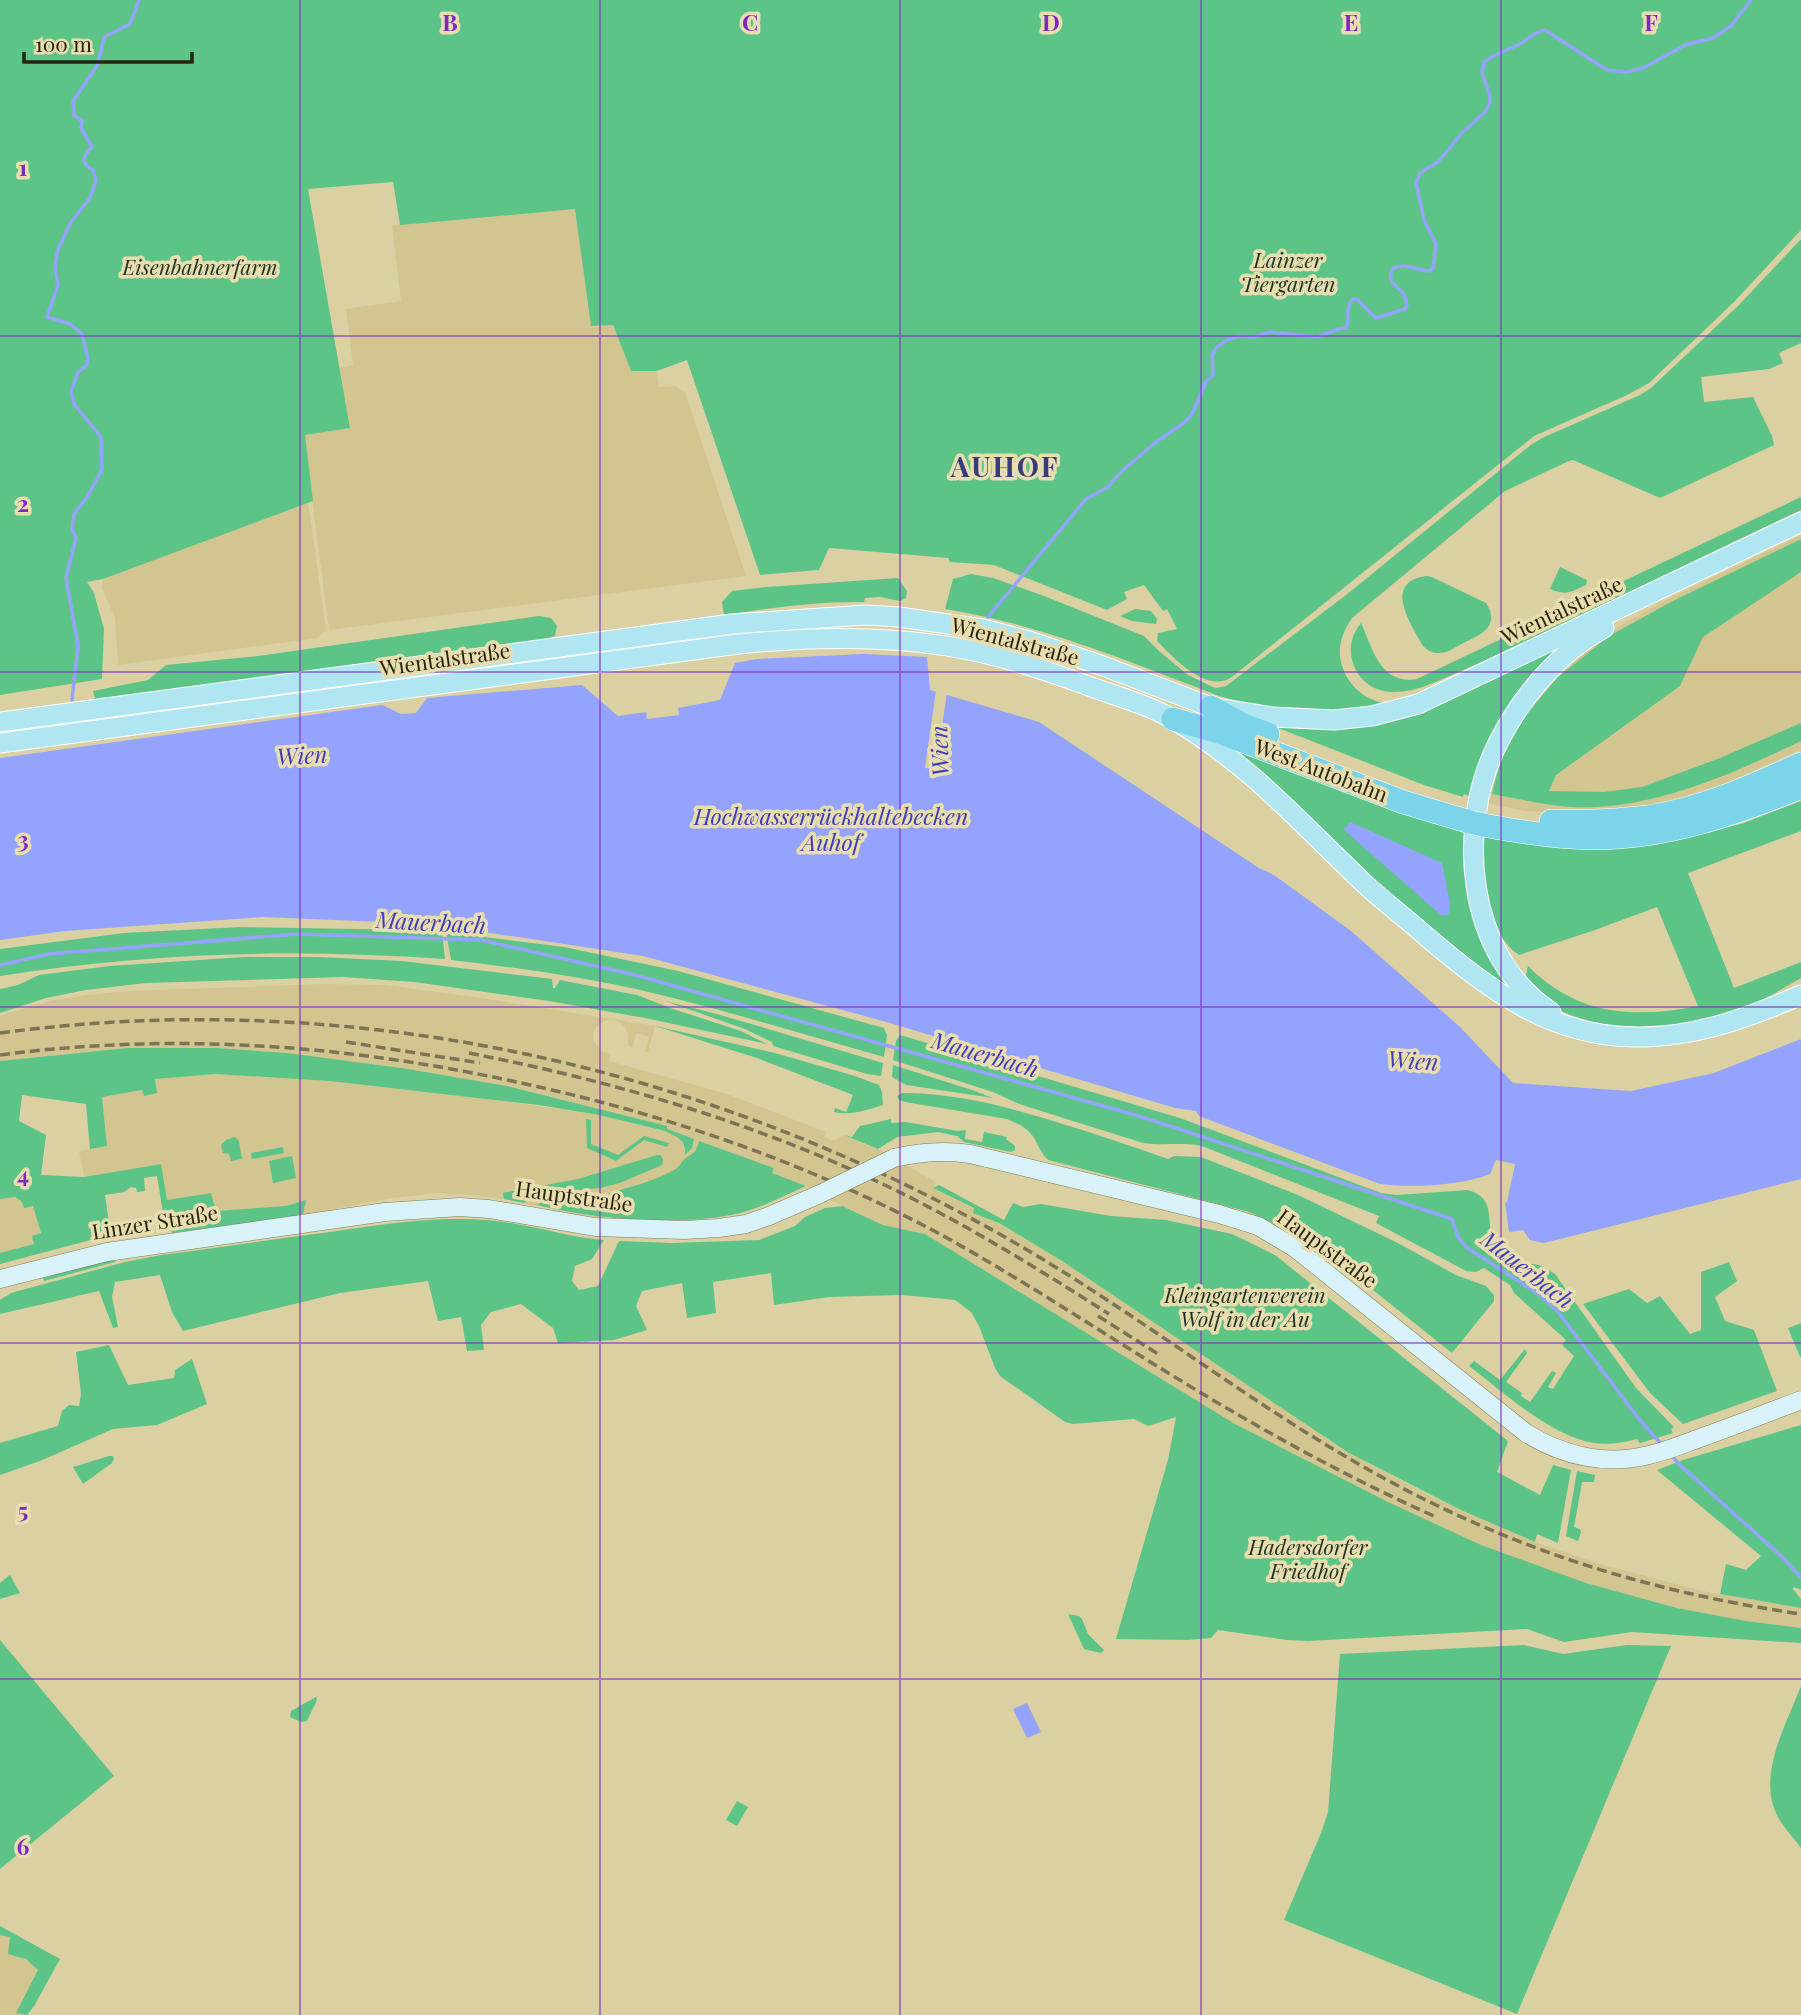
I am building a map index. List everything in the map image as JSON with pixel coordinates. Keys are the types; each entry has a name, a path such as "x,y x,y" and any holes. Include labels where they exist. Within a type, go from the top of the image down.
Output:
{"highway":[{"name":"West Autobahn","path":"1211,707 1243,725 1477,816 1597,822 1650,816 1697,806 1753,786 1801,764"},
{"name":"West Autobahn","path":"1172,719 1219,732 1402,802 1477,816 1542,835 1595,838 1651,834 1700,824 1761,804 1801,787"}],"main road":[{"name":"Wientalstraße","path":"0,722 732,624 865,615 983,629 1029,641 1211,707 1272,717 1334,720 1395,711 1418,704 1801,522"},
{"path":"1603,1035 1569,1021 1540,1004 1517,984 1502,964 1489,936 1479,902 1474,832 1490,763 1498,741 1519,707 1548,672 1580,644 1634,612 1670,586"},
{"name":"Wientalstraße","path":"0,743 738,644 818,638 910,641 981,653 1037,668 1172,719 1234,760 1370,889 1491,989 1519,1007 1547,1020 1603,1035 1639,1037 1690,1032 1747,1017 1801,995"},
{"name":"Hauptstraße","path":"318,1223 385,1212 460,1208 505,1210 596,1227 693,1230 719,1228 746,1224 769,1216 894,1158 946,1151 970,1154 1219,1214 1258,1226 1295,1248 1536,1439 1563,1452 1600,1459 1626,1459 1652,1454 1801,1400"},
{"name":"Linzer Straße","path":"0,1279 107,1252 318,1223"}],"shaded area":[{"path":"575,209 591,325 613,325 631,371 657,371 659,387 675,386 685,392 746,576 329,630 304,435 350,428 340,368 353,365 346,309 401,301 392,225"},
{"path":"308,502 326,631 317,638 118,665 115,618 102,588 103,579"},
{"path":"1801,535 1801,749 1727,783 1640,807 1557,813 1525,811 1486,803 1488,786 1533,697 1596,639 1666,600"},
{"path":"322,984 386,985 488,999 655,1026 648,1052 645,1051 649,1037 637,1033 632,1048 628,1046 625,1027 610,1019 596,1027 594,1042 602,1051 610,1054 609,1061 727,1094 826,1132 824,1137 834,1141 844,1135 883,1152 936,1182 934,1189 974,1209 1062,1261 1349,1453 1432,1497 1535,1542 1600,1564 1702,1591 1801,1608 1801,1628 1677,1608 1586,1583 1481,1545 1386,1501 1235,1424 925,1234 883,1225 806,1186 749,1210 692,1220 588,1216 499,1198 438,1193 392,1198 303,1215 286,1206 216,1211 211,1193 167,1200 161,1164 84,1177 79,1151 107,1146 102,1097 142,1089 144,1095 156,1093 155,1079 215,1074 330,1081 470,1096 599,1115 682,1136 666,1126 507,1086 402,1068 287,1053 217,1048 127,1048 0,1061 0,1016 49,1001 128,991"},
{"path":"0,1199 18,1199 24,1208 33,1205 41,1233 27,1257 0,1264"},
{"path":"0,1926 60,1959 27,2015 0,2015"}],"green space":[{"name":"Lainzer Tiergarten","path":"0,0 1801,0 1801,230 1734,302 1649,383 1534,436 1232,677 1212,681 1191,672 1157,641 1158,633 1177,629 1167,609 1163,611 1144,585 1124,592 1127,599 1107,610 994,565 950,562 948,558 829,548 819,570 760,575 687,360 657,371 631,371 613,325 591,326 575,209 400,225 393,182 308,189 350,428 305,435 313,501 103,579 87,582 94,593 104,629 102,679 0,695"},
{"path":"1801,239 1801,343 1779,353 1783,363 1769,369 1701,377 1704,402 1753,397 1774,445 1660,498 1573,460 1505,491 1352,618 1348,625 1340,648 1340,658 1347,676 1359,691 1385,703 1386,707 1317,712 1247,703 1219,696 1050,634 945,609 953,579 971,574 993,578 1144,636 1188,675 1215,688 1226,686 1346,595 1532,444 1651,388 1739,305"},
{"path":"1801,497 1801,510 1498,655 1424,686 1401,692 1379,690 1363,680 1355,669 1352,642 1361,623 1374,654 1386,671 1404,679 1417,679"},
{"path":"1801,539 1801,572 1703,637 1680,686 1556,775 1549,791 1604,792 1642,787 1720,758 1801,723 1801,741 1690,788 1631,803 1572,807 1492,794 1501,758 1520,722 1557,678 1609,636 1673,601"},
{"path":"1560,567 1587,580 1586,585 1569,592 1550,589"},
{"path":"1426,576 1486,603 1491,618 1487,629 1447,651 1435,653 1426,649 1407,616 1403,595 1405,586"},
{"path":"898,578 907,591 906,598 900,601 880,597 865,598 864,602 811,604 724,615 722,602 732,591"},
{"path":"1135,609 1151,611 1157,619 1156,624 1132,621 1120,616"},
{"path":"539,616 551,618 557,626 555,636 544,640 95,699 93,691 148,680 166,665 258,656"},
{"path":"1579,637 1558,656 1472,797 1464,794 1463,797 1424,785 1273,726 1344,726"},
{"path":"1233,745 1467,830 1508,983 1503,988 1374,880 1274,782 1231,749"},
{"path":"1801,801 1801,831 1688,873 1734,988 1801,962 1801,978 1744,1008 1721,1016 1671,1025 1618,1026 1569,1014 1544,1001 1525,980 1528,966 1566,995 1607,1009 1651,1012 1698,1006 1657,907 1519,955 1501,936 1495,924 1482,857 1484,832 1675,839 1741,824"},
{"path":"240,927 442,932 445,959 332,954 167,957 0,976 0,949 124,933"},
{"path":"446,932 564,947 678,971 884,1028 887,1035 884,1057 636,989 544,972 451,960"},
{"path":"244,957 402,961 552,979 553,988 560,980 637,995 741,1031 767,1044 549,1001 414,982 343,977 146,983 46,998 0,1013 0,989 18,985 39,975 109,966"},
{"path":"665,1001 883,1063 881,1076 773,1046 772,1042 745,1029"},
{"path":"655,1026 775,1053 855,1076 879,1085 883,1105 852,1113 834,1112 835,1108 846,1112 853,1095 757,1058"},
{"path":"900,1035 1180,1118 1381,1193 1397,1195 1468,1190 1476,1193 1485,1201 1489,1212 1491,1234 1485,1238 1485,1248 1519,1271 1532,1264 1555,1274 1636,1388 1674,1427 1671,1429 1673,1433 1640,1443 1637,1439 1605,1444 1578,1439 1528,1412 1469,1366 1474,1361 1500,1380 1525,1349 1527,1353 1506,1382 1530,1402 1552,1371 1556,1373 1548,1387 1553,1389 1574,1356 1562,1345 1566,1340 1514,1293 1510,1285 1484,1268 1476,1272 1466,1271 1376,1223 1379,1216 1202,1146 1143,1143 893,1060 896,1041"},
{"path":"127,1048 217,1048 287,1053 402,1068 507,1086 667,1126 667,1129 694,1139 692,1148 685,1155 683,1142 665,1131 599,1115 539,1105 330,1081 215,1074 155,1079 157,1093 144,1096 142,1090 102,1097 107,1146 90,1149 86,1104 22,1095 19,1121 46,1135 41,1175 84,1177 161,1164 167,1200 211,1193 216,1211 286,1206 306,1200 303,1215 172,1233 169,1214 163,1213 157,1176 144,1178 145,1191 137,1192 136,1188 131,1187 124,1192 105,1195 109,1223 104,1224 106,1236 0,1264 0,1253 34,1244 32,1236 41,1233 33,1206 24,1208 21,1201 15,1197 0,1199 0,1061"},
{"path":"893,1065 993,1098 906,1085 892,1077"},
{"path":"902,1093 968,1099 1012,1109 1168,1159 1174,1156 1201,1157 1298,1195 1396,1242 1456,1275 1486,1286 1494,1295 1494,1301 1452,1353 1299,1231 1249,1212 1048,1160 1030,1132 1014,1122 905,1102 897,1096"},
{"path":"586,1119 591,1120 591,1144 618,1155 644,1136 669,1143 667,1147 644,1140 616,1161 587,1148"},
{"path":"891,1119 891,1123 905,1122 966,1130 965,1139 982,1142 984,1132 1007,1137 1015,1150 1011,1152 964,1142 957,1136 938,1132 897,1137 878,1149 844,1135 852,1137 860,1126"},
{"path":"235,1137 239,1141 242,1159 231,1161 229,1154 223,1153 221,1145"},
{"path":"699,1141 774,1168 772,1173 806,1186 741,1213 685,1220 608,1217 538,1205 546,1200 597,1196 597,1200 608,1201 609,1193 650,1181 676,1169 695,1151"},
{"path":"283,1147 284,1153 252,1159 251,1153"},
{"path":"661,1155 662,1165 620,1183 533,1196 524,1203 504,1199 503,1193 578,1179"},
{"path":"292,1156 296,1178 273,1183 269,1161"},
{"name":"Kleingartenverein Wolf in der Au","path":"939,1185 1004,1220 1013,1203 1023,1207 1041,1204 1111,1216 1166,1220 1232,1234 1275,1255 1508,1441 1497,1472 1540,1495 1553,1465 1571,1470 1558,1543 1537,1534 1535,1542 1461,1510 1349,1453 1062,1261 999,1223 973,1213 974,1208 933,1188"},
{"name":"Hadersdorfer Friedhof","path":"842,1206 883,1225 925,1234 1235,1424 1386,1501 1481,1545 1586,1583 1677,1608 1801,1628 1801,1643 1632,1632 1564,1642 1527,1629 1308,1641 1218,1630 1211,1638 1116,1639 1168,1460 1176,1417 1148,1426 1134,1419 1073,1424 1065,1422 1000,1376 971,1312 955,1300 902,1295 829,1297 774,1305 771,1273 713,1282 716,1313 687,1318 682,1283 642,1291 636,1306 647,1330 614,1340 558,1343 553,1328 521,1304 491,1312 481,1325 484,1350 467,1351 461,1317 438,1321 428,1281 340,1293 183,1331 172,1312 160,1275 115,1282 112,1297 118,1327 113,1328 99,1291 0,1314 0,1300 11,1293 125,1262 368,1227 445,1219 499,1221 604,1240 592,1259 575,1266 572,1281 579,1290 598,1286 619,1241 672,1243 759,1240 795,1226 805,1217 825,1208"},
{"path":"114,1258 115,1262 44,1281 43,1278"},
{"path":"1729,1262 1737,1281 1715,1297 1725,1321 1754,1330 1777,1391 1683,1424 1650,1393 1583,1304 1629,1289 1647,1303 1660,1296 1690,1334 1701,1330 1701,1272"},
{"path":"1801,1323 1801,1357 1800,1357 1788,1328"},
{"path":"109,1345 128,1385 174,1378 175,1370 192,1359 207,1404 157,1425 113,1429 40,1461 0,1475 0,1443 58,1426 62,1411 69,1405 79,1406 81,1394 76,1352"},
{"path":"1801,1425 1801,1590 1794,1587 1793,1589 1801,1599 1801,1608 1720,1594 1726,1564 1746,1570 1761,1556 1657,1470"},
{"path":"113,1456 112,1463 83,1484 73,1467"},
{"path":"1577,1471 1595,1475 1594,1482 1582,1482 1574,1527 1581,1532 1578,1541 1566,1536"},
{"path":"10,1575 20,1593 0,1599 0,1583"},
{"path":"1068,1614 1082,1619 1088,1634 1104,1650 1101,1653 1084,1649"},
{"path":"0,1640 114,1776 0,1869"},
{"path":"1524,1645 1563,1654 1627,1645 1671,1646 1517,2014 1284,1920 1328,1812 1340,1654"},
{"path":"1801,1686 1801,1848 1778,1817 1770,1785 1781,1734"},
{"path":"316,1697 307,1721 301,1722 290,1717 291,1711"},
{"path":"737,1801 748,1807 737,1826 726,1820"},
{"path":"0,1926 60,1959 27,2015 16,2013 38,1970 26,1959 8,1954 10,1937 0,1935"}],"water":[{"name":"Hochwasserrückhaltebecken Auhof","path":"864,654 927,657 930,690 1039,722 1259,868 1274,875 1351,931 1460,1027 1513,1083 1631,1091 1714,1073 1801,1039 1801,1179 1544,1243 1530,1240 1523,1230 1509,1232 1505,1203 1515,1164 1496,1160 1490,1174 1450,1183 1421,1186 1380,1184 1199,1116 1196,1111 1175,1108 883,1021 643,956 431,924 263,917 65,931 0,940 0,758 382,705 401,714 416,713 427,698 582,685 618,716 646,712 647,719 679,715 678,708 720,700 735,663 757,659"},
{"path":"1350,822 1442,863 1450,903 1449,914 1442,916 1344,830"},
{"path":"1027,1703 1041,1732 1027,1738 1013,1709"}],"pier":[{"path":"936,690 947,692 936,769 925,768"}],"waterway":[{"path":"72,700 78,646 66,578 76,538 72,529 74,514 102,470 101,437 74,404 71,392 78,372 86,366 88,359 82,334 70,324 47,317 58,285 55,267 58,249 71,222 90,198 96,181 93,170 84,162 92,147 81,128 82,121 74,115 73,101 98,64 104,37 130,24 139,0"},
{"path":"988,617 1086,499 1108,487 1121,472 1192,414 1206,382 1213,375 1212,355 1217,347 1240,336 1254,337 1270,332 1317,337 1346,328 1349,306 1353,299 1358,300 1376,318 1405,309 1407,305 1403,293 1391,280 1392,269 1406,266 1430,271 1433,269 1436,244 1424,220 1416,183 1420,173 1439,161 1461,134 1486,111 1490,102 1482,73 1484,62 1545,30 1607,70 1627,72 1643,68 1685,45 1713,38 1731,26 1751,0"},
{"name":"Mauerbach","path":"0,965 49,954 298,934 481,940 635,975 1139,1116 1452,1219 1458,1237 1466,1247 1540,1295 1558,1312 1639,1419 1663,1446"},
{"name":"Mauerbach","path":"1670,1454 1801,1577"}],"railway":[{"path":"0,1033 131,1021 263,1021 393,1032 522,1053 649,1085 773,1127 893,1179 1010,1240 1099,1295 1317,1439 1362,1466 1467,1520 1574,1561 1629,1578 1742,1604 1801,1614"},
{"path":"346,1042 480,1063"},
{"path":"0,1055 136,1044 271,1047 338,1053 405,1061 539,1087 591,1099 693,1129 842,1186 938,1233 1245,1419 1339,1470 1436,1517"},
{"path":"469,1053 591,1080 651,1097 711,1115 827,1159 962,1225 1109,1314"},
{"path":"1098,1316 1158,1354"}],"district":[{"name":"AUHOF","path":"1005,467"}],"park label":[{"name":"Eisenbahnerfarm","path":"200,268"}],"water label":[{"name":"Wien","path":"940,751"},
{"name":"Wien","path":"302,756"},
{"name":"Wien","path":"1413,1061"}]}
